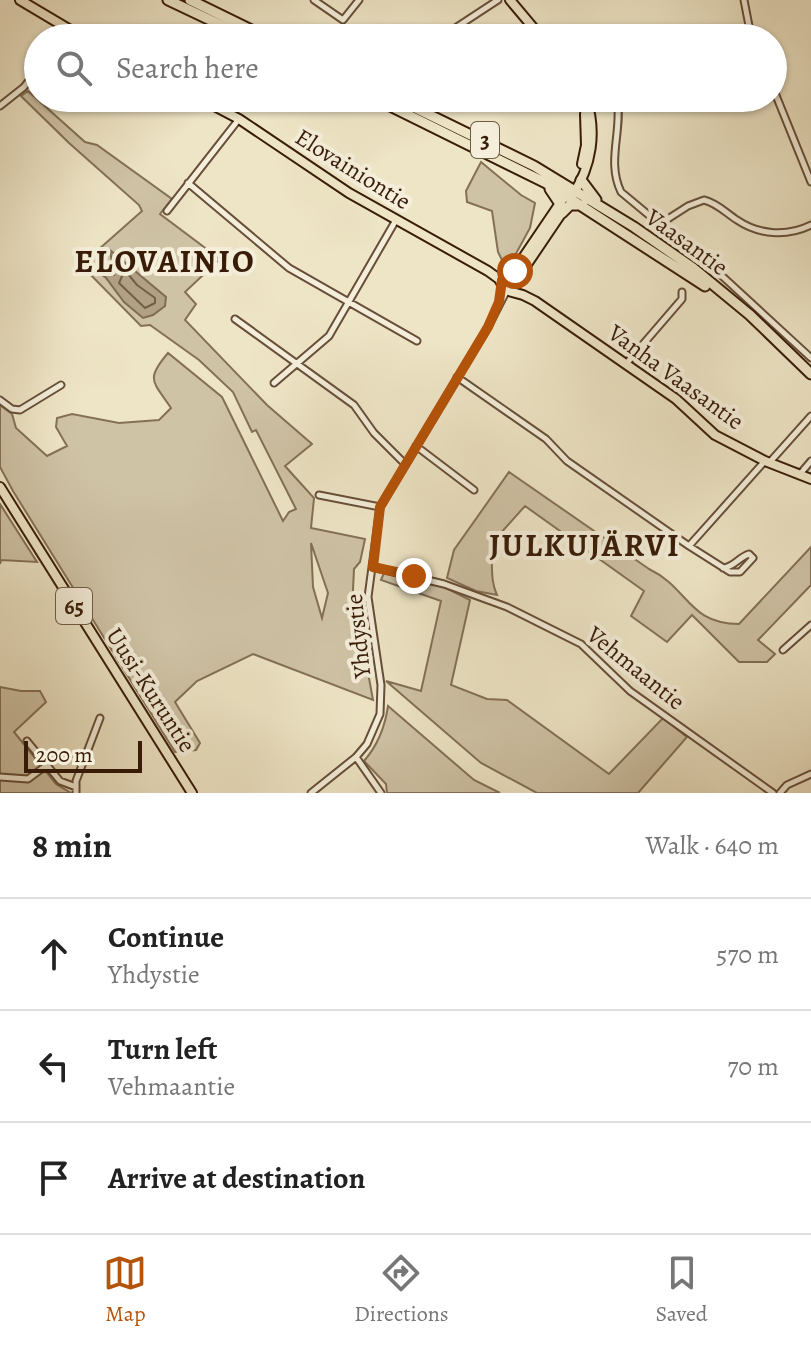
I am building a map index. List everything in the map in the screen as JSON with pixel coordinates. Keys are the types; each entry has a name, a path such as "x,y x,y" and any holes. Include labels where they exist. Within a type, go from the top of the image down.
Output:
{"highway":[{"path":"168,0 216,24"},
{"path":"190,0 221,24"},
{"name":"Vaasantie","path":"404,112 548,178"},
{"name":"Vaasantie","path":"422,112 571,193 601,206 693,268 811,374"},
{"path":"583,205 561,208 548,178 580,177 601,206"},
{"name":"Vaasantie","path":"571,193 583,205 698,280 769,334"}],"main road":[{"path":"20,0 55,24"},
{"path":"510,0 530,24"},
{"name":"Elovainiontie","path":"226,112 332,183 508,284"},
{"path":"508,284 580,177 586,145 585,112"},
{"name":"Vanha Vaasantie","path":"508,284 676,399 715,435 767,462 811,479"},
{"name":"Uusi-Kuruntie","path":"0,487 192,793"}],"street":[{"path":"314,0 343,20 359,0"},
{"path":"461,24 498,0"},
{"path":"744,0 749,24"},
{"path":"0,106 24,85"},
{"path":"618,112 613,148 617,183 625,197 721,275 811,358"},
{"path":"783,112 811,182"},
{"path":"167,211 239,119"},
{"path":"188,183 289,268 417,341"},
{"path":"660,224 704,200 746,226 761,231 787,232 811,225"},
{"path":"274,383 329,336 396,220"},
{"name":"Yhdystie","path":"311,793 356,757 377,727 382,702 368,597 380,507 488,327 508,284"},
{"path":"626,364 682,299 682,292"},
{"path":"235,319 354,405 374,433 405,464"},
{"path":"457,377 546,439 567,461 723,568 740,572 753,558 752,555 745,555 733,565 723,568"},
{"path":"0,400 12,409 20,410 61,385"},
{"path":"689,546 811,416"},
{"path":"416,446 474,490"},
{"path":"800,475 811,461"},
{"path":"319,495 380,507"},
{"name":"Vehmaantie","path":"373,567 444,584 507,607 581,644 630,691 773,793"},
{"path":"783,650 811,625"},
{"path":"27,741 60,781 76,790 76,781 100,718"},
{"path":"356,757 381,793"},
{"path":"0,777 28,779 47,765"},
{"path":"780,793 787,785 811,774"}],"shaded area":[{"path":"37,112 51,112 85,142 97,145 172,199 160,214 220,259 185,292 196,304 185,320 267,405 312,444 285,466 314,498 311,528 365,539 360,562 354,569 353,590 373,700 253,654 197,681 175,702 200,743 196,750 175,752 13,491 0,467 0,405 12,414 16,428 47,456 67,446 56,427 57,418 72,414 119,423 159,420 171,408 156,386 154,375 168,353 222,397 283,521 289,512 296,509 233,392 199,360 150,325 141,326 81,265 142,211","holes":["112,258 148,282 105,277 99,273 99,264 106,263 114,275","311,543 328,593 322,618 313,587"]},
{"path":"481,162 535,203 530,228 507,270 498,252 492,211 467,202 466,191"},
{"path":"509,472 662,577 709,618 739,624 811,547 811,585 758,640 775,654 767,662 739,662 692,615 667,642 631,616 644,591 525,506 490,545 497,595 476,591 447,578 454,550"},
{"path":"0,504 37,562 1,560 0,564"},
{"path":"384,573 444,587 470,600 451,685 487,699 507,700 609,774 663,718 687,737 638,793 537,793 481,763 386,681 421,691 441,601 381,580"},
{"path":"0,687 40,691 46,702 14,732 56,784 71,793 0,793"},
{"path":"388,706 474,780 500,793 387,793 386,784 364,761 380,735"}],"water":[{"path":"110,250 166,297 165,306 143,318 124,302 99,273 102,261 114,275"}],"district":[{"name":"ELOVAINIO","path":"165,261"},
{"name":"JULKUJÄRVI","path":"585,545"}],"route":[{"path":"414,576 373,567 380,507 488,327 499,302 502,280 515,271"}]}
